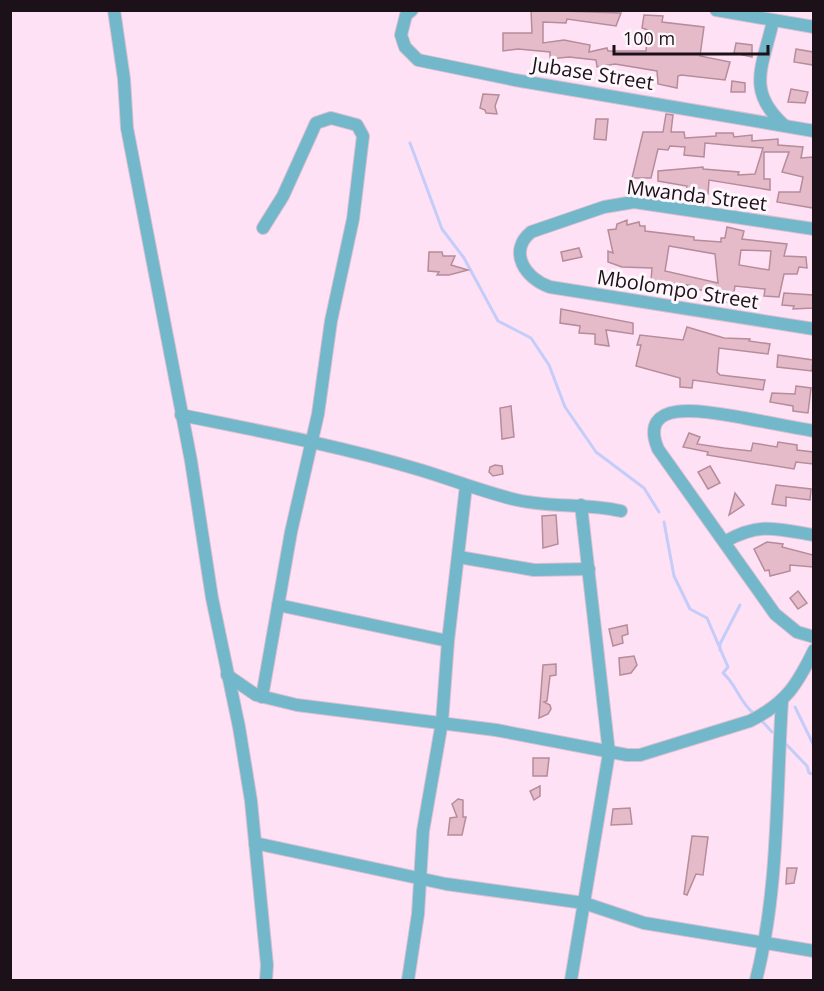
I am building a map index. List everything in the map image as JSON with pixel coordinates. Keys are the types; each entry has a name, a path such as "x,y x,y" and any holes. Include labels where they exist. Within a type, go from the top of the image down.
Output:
{"street":[{"path":"114,10 124,79 127,128 138,175 227,675 239,727 255,843 267,965 266,981"},
{"path":"716,10 813,27"},
{"name":"Jubase Street","path":"409,13 401,35 405,47 418,60 813,131"},
{"path":"773,21 759,90 773,115 785,126"},
{"path":"262,697 358,186 363,136 357,125 331,118 315,123 283,196 263,228"},
{"name":"Mwanda Street","path":"536,282 529,275 522,261 522,242 526,236 538,228 619,203 679,208 813,229"},
{"name":"Mbolompo Street","path":"536,282 653,306 813,330"},
{"path":"813,431 694,409 674,412 660,421 654,432 658,449 726,541 775,614 797,632 813,637"},
{"path":"181,415 311,442 537,504 581,505 621,511"},
{"path":"408,981 418,914 423,831 442,723 448,641 466,486"},
{"path":"571,981 609,753 581,505"},
{"path":"726,541 744,531 765,527 813,535"},
{"path":"459,557 534,570 589,569"},
{"path":"278,605 448,641"},
{"path":"227,675 246,690 262,697 297,705 496,730 609,753 640,755 750,721 782,701 798,682 813,650"},
{"path":"756,981 765,944 775,854 782,701"},
{"path":"255,843 420,879 584,903 644,923 813,951"}],"building":[{"path":"531,10 621,13 616,26 567,19 566,23 543,22 543,43 564,40 590,45 589,52 607,48 608,51 646,51 648,30 642,28 644,15 663,16 662,22 704,27 700,56 730,62 725,80 681,75 678,76 677,88 658,84 657,71 615,64 597,67 596,60 569,57 550,59 550,52 518,49 503,51 503,33 532,33"},
{"path":"736,43 752,45 752,57 734,53"},
{"path":"796,49 813,52 813,65 794,62"},
{"path":"732,81 745,83 745,92 731,92"},
{"path":"791,89 808,92 805,103 788,102"},
{"path":"483,94 499,95 495,106 497,114 486,113 480,108"},
{"path":"666,114 673,115 671,132 684,132 685,138 733,133 734,137 752,135 752,141 778,139 778,145 803,147 801,158 813,157 813,208 777,202 779,192 800,192 803,177 782,172 789,152 764,152 764,179 770,179 770,190 709,180 708,194 686,192 687,186 658,181 658,171 703,167 703,169 739,172 738,175 755,174 763,148 705,143 704,157 684,155 685,147 670,146 668,150 658,149 651,178 632,178 643,132 663,132"},
{"path":"596,119 608,119 606,140 594,139"},
{"path":"627,220 627,225 639,222 640,226 645,226 645,231 694,237 694,240 721,242 721,238 725,238 727,227 744,231 742,239 787,244 784,256 806,257 807,268 799,267 797,274 784,274 779,297 764,296 765,289 735,286 732,303 714,301 714,292 695,289 695,286 651,281 652,268 622,267 608,262 608,251 613,253 608,230 616,229 617,224","holes":["669,246 715,254 718,283 665,271","741,250 771,251 769,270 739,265"]},
{"path":"579,248 582,257 563,261 561,252"},
{"path":"429,252 442,252 443,256 455,256 451,265 468,270 449,275 437,275 439,272 428,271"},
{"path":"784,293 813,295 813,308 793,309 794,306 782,305"},
{"path":"561,309 633,323 633,334 606,330 609,346 595,344 595,334 579,333 580,326 560,323"},
{"path":"687,327 724,338 750,339 749,341 770,344 768,354 719,348 717,372 720,375 765,380 763,390 693,380 692,388 680,387 680,378 636,366 641,345 637,345 640,335 683,340"},
{"path":"778,355 813,360 812,371 777,367"},
{"path":"796,386 811,388 808,413 793,411 793,406 770,402 772,393 795,394"},
{"path":"511,406 514,437 502,439 500,408"},
{"path":"689,433 700,437 697,444 751,451 753,443 777,447 778,442 797,445 797,450 813,452 813,464 796,462 794,469 707,455 708,452 683,447"},
{"path":"502,466 503,474 493,476 489,472 490,467"},
{"path":"710,466 720,483 708,489 698,472"},
{"path":"776,485 811,489 810,500 786,497 786,506 772,504"},
{"path":"735,493 744,505 729,515"},
{"path":"556,515 558,544 543,548 542,516"},
{"path":"767,542 783,544 782,547 813,555 813,567 790,565 790,571 770,576 769,570 765,571 754,549"},
{"path":"798,591 807,603 798,609 790,598"},
{"path":"627,625 628,634 622,636 623,643 613,646 609,629"},
{"path":"634,656 637,665 631,673 620,675 619,658"},
{"path":"556,664 556,675 550,676 547,701 544,702 550,705 551,709 548,714 539,718 543,665"},
{"path":"533,758 549,758 547,776 533,776"},
{"path":"540,786 540,796 534,800 530,791"},
{"path":"458,799 463,800 463,817 466,817 462,835 448,835 450,818 457,817 452,804"},
{"path":"630,808 632,824 611,825 613,809"},
{"path":"692,836 708,837 703,875 696,874 687,895 684,894"},
{"path":"787,868 797,868 794,883 786,884"}],"waterway":[{"path":"410,143 442,229 464,258 498,321 531,338 549,365 565,407 596,452 644,488 659,512"},
{"path":"664,522 674,576 690,609 707,618 728,667 723,673 753,713"},
{"path":"720,650 720,644 740,605"},
{"path":"795,707 814,746"},
{"path":"761,720 772,732"},
{"path":"784,742 807,766 809,773 814,774"}]}
